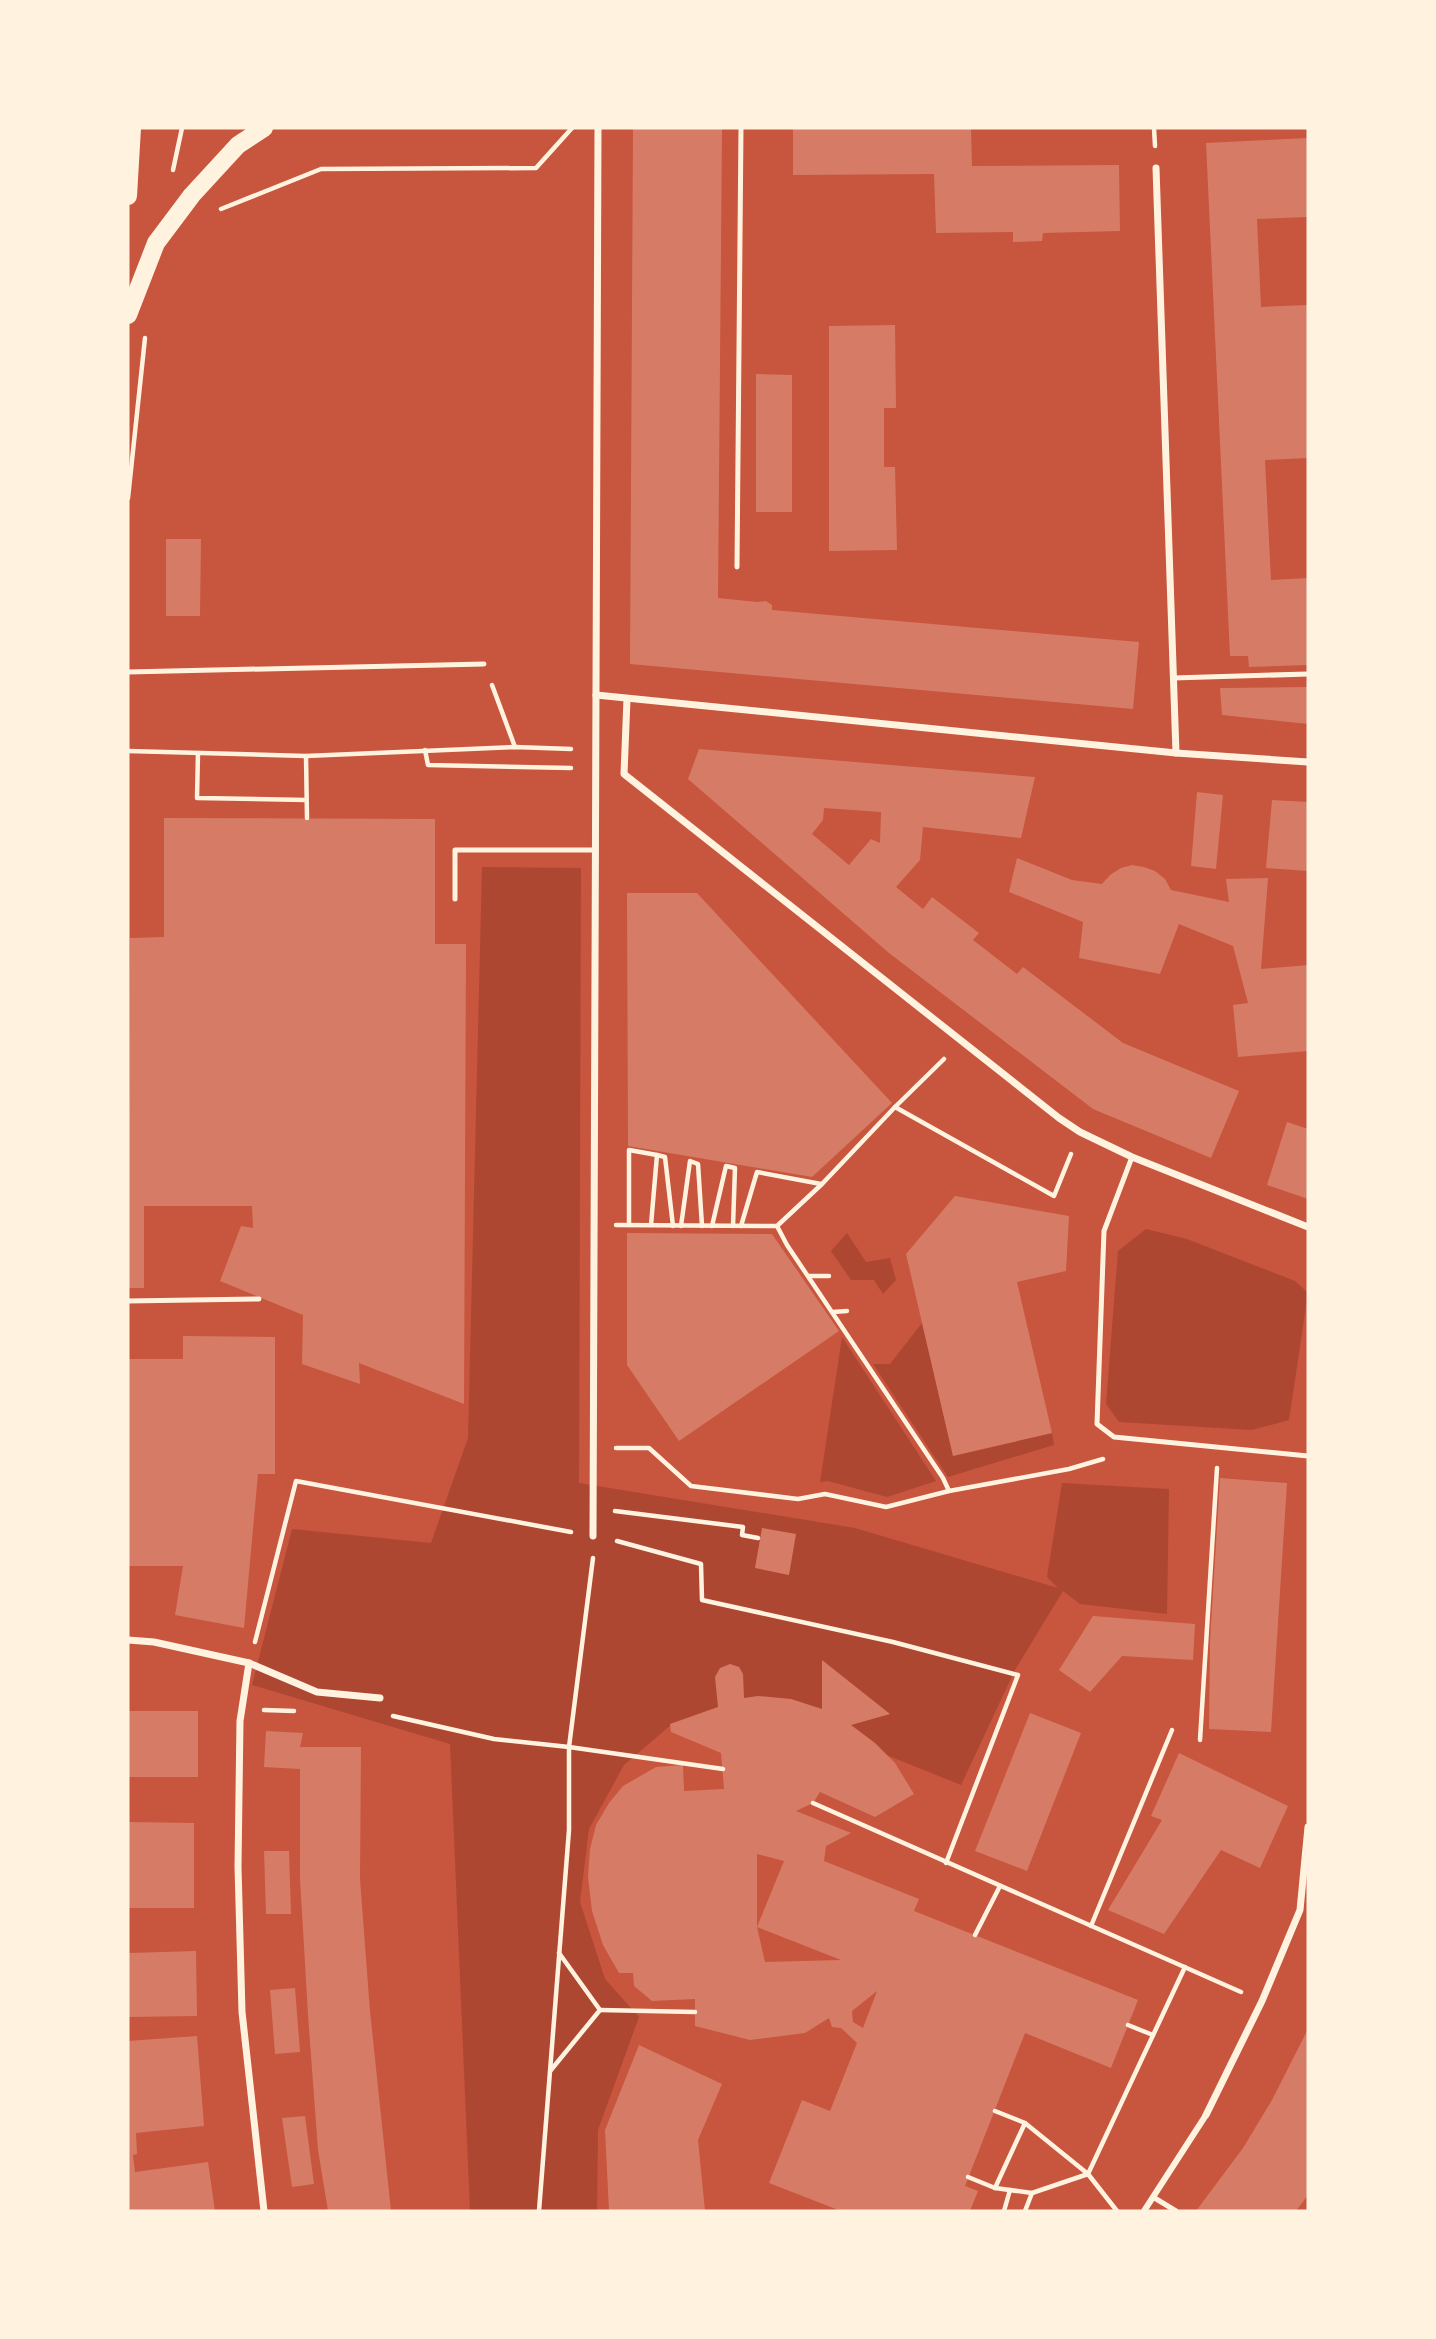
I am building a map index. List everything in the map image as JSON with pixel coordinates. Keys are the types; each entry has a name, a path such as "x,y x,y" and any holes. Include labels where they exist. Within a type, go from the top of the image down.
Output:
{"main road":[{"path":"128,196 132,128"},
{"path":"128,315 156,243 192,195 238,145 264,128"}],"street":[{"path":"593,1536 598,128"},
{"path":"1156,168 1176,753"},
{"path":"596,695 1176,753 1308,762"},
{"path":"627,699 624,774 1059,1118 1080,1132 1132,1157 1308,1227"},
{"path":"128,1640 154,1642 249,1663 317,1692 380,1698"},
{"path":"249,1663 242,1710 238,1867 242,2012 264,2211"},
{"path":"1144,2211 1206,2115 1262,2001 1300,1910 1308,1827"},
{"path":"1300,1910 1308,1913"}],"lane":[{"path":"737,567 741,128"},
{"path":"128,672 484,664"},
{"path":"1293,665 1294,674"},
{"path":"1173,678 1308,674"},
{"path":"455,899 455,850 596,850"},
{"path":"1132,1157 1104,1231 1097,1424 1114,1437 1308,1456"},
{"path":"128,1301 259,1299"},
{"path":"1153,2197 1176,2211"}],"path":[{"path":"172,174 182,128"},
{"path":"220,210 321,169 536,168 572,128"},
{"path":"484,664 515,747"},
{"path":"128,751 306,756 515,747 556,748"},
{"path":"425,750 428,765 558,766"},
{"path":"198,753 197,798 306,800"},
{"path":"306,756 307,818"},
{"path":"595,1226 777,1226 923,1081"},
{"path":"895,1107 1054,1196 1080,1132"},
{"path":"629,1225 629,1150 665,1157 673,1226"},
{"path":"651,1225 657,1155"},
{"path":"681,1226 690,1161 698,1164 702,1226"},
{"path":"712,1226 726,1166 735,1168 733,1226"},
{"path":"741,1226 757,1172 822,1184"},
{"path":"777,1226 943,1478 948,1490"},
{"path":"808,1276 830,1276"},
{"path":"832,1312 847,1311"},
{"path":"858,1352 869,1351"},
{"path":"1200,1740 1218,1446"},
{"path":"594,1447 649,1448 691,1486 798,1499 825,1494 886,1507 948,1490 1069,1469 1108,1457"},
{"path":"249,1663 296,1481 593,1536 593,1563 569,1746 569,1830 539,2211"},
{"path":"617,1511 743,1527 742,1535 758,1538"},
{"path":"609,1539 701,1564 702,1600 893,1642 1018,1675 946,1863"},
{"path":"242,1710 297,1711"},
{"path":"391,1716 494,1739 569,1746 723,1769"},
{"path":"1091,1926 1172,1730"},
{"path":"813,1803 1262,2001"},
{"path":"975,1935 1000,1886"},
{"path":"558,1952 600,2010"},
{"path":"968,2177 995,2188 1031,2193 1088,2174 1185,1967"},
{"path":"600,2010 695,2012"},
{"path":"549,2072 600,2010"},
{"path":"1128,2025 1153,2035"},
{"path":"995,2111 1025,2123 1088,2174 1117,2211"},
{"path":"995,2188 1025,2123"},
{"path":"1004,2211 1010,2190"},
{"path":"1025,2211 1031,2193"}],"shaded area":[{"path":"482,867 581,868 579,1483 855,1528 1058,1588 1047,1577 1062,1483 1169,1489 1167,1614 1080,1604 1063,1591 1015,1670 961,1785 884,1754 671,1725 624,1765 589,1829 580,1902 605,1979 639,2017 598,2130 597,2211 470,2211 450,1744 252,1685 292,1529 431,1543 468,1438"},
{"path":"1146,1229 1187,1239 1295,1281 1308,1293 1289,1420 1252,1430 1119,1422 1106,1404 1118,1251"},
{"path":"847,1233 866,1262 890,1258 896,1280 883,1294 874,1280 851,1280 831,1251"},
{"path":"922,1323 953,1455 1052,1433 1054,1445 948,1477 873,1364 890,1364"},
{"path":"842,1337 936,1481 887,1497 828,1481 820,1482"}],"building":[{"path":"633,128 722,128 718,598 766,601 772,605 772,610 1139,642 1133,709 630,664"},
{"path":"793,128 971,128 972,166 1119,165 1120,231 1043,233 1042,241 1013,242 1013,232 936,233 934,174 793,175"},
{"path":"1308,138 1308,217 1257,219 1261,307 1308,305 1308,458 1265,460 1271,580 1308,578 1308,665 1249,667 1248,656 1230,656 1206,143"},
{"path":"895,325 896,408 884,408 884,467 895,467 897,550 829,551 829,326"},
{"path":"756,374 792,375 792,512 756,512"},
{"path":"166,539 201,539 200,616 166,616"},
{"path":"1308,687 1308,724 1222,715 1220,688"},
{"path":"699,749 1035,777 1021,838 923,827 920,860 896,887 923,909 932,897 979,933 973,940 1017,974 1023,967 1123,1043 1239,1091 1211,1158 1093,1109 889,953 688,779","holes":["824,808 881,812 880,843 871,839 849,865 812,834 823,820"]},
{"path":"1197,792 1223,795 1216,869 1191,866"},
{"path":"1272,800 1308,802 1308,871 1266,868"},
{"path":"164,818 435,819 435,944 466,944 464,1404 359,1363 360,1384 302,1364 303,1315 220,1281 241,1226 253,1228 252,1206 144,1206 144,1288 128,1288 130,938 164,937"},
{"path":"1017,858 1072,880 1102,884 1121,868 1132,865 1144,867 1165,879 1171,890 1229,902 1226,879 1268,878 1261,969 1308,965 1308,1051 1238,1057 1233,1005 1248,1003 1233,946 1179,924 1160,974 1079,958 1083,922 1009,892"},
{"path":"627,893 697,893 892,1103 812,1177 628,1146"},
{"path":"1287,1122 1308,1129 1308,1199 1267,1185"},
{"path":"955,1196 1069,1216 1066,1271 1017,1282 1052,1433 953,1456 906,1254"},
{"path":"627,1233 772,1234 839,1331 679,1441 627,1365"},
{"path":"183,1336 275,1337 275,1474 258,1474 244,1628 175,1615 183,1566 128,1566 128,1359 183,1359"},
{"path":"1220,1478 1287,1483 1271,1732 1209,1729 1210,1642"},
{"path":"762,1528 796,1534 789,1575 755,1568"},
{"path":"1093,1616 1195,1624 1193,1660 1122,1656 1090,1692 1059,1670"},
{"path":"822,1660 890,1714 851,1725 895,1763 914,1794 875,1817 820,1792 813,1803 796,1811 851,1833 826,1846 824,1861 919,1899 914,1911 1138,2000 1111,2068 1025,2033 965,2186 978,2191 970,2211 841,2211 769,2183 802,2100 830,2111 857,2043 841,2028 832,2027 829,2018 805,2033 750,2040 695,2026 695,1999 652,2001 634,1986 633,1973 619,1973 603,1945 592,1911 588,1877 590,1849 596,1825 623,1786 656,1767 683,1765 684,1791 724,1789 721,1753 671,1732 670,1724 718,1707 715,1677 720,1668 730,1664 739,1667 743,1674 744,1698 758,1696 791,1699 822,1709","holes":["757,1854 784,1861 757,1927","757,1927 841,1960 765,1962","877,1991 863,2028 853,2022 852,2011"]},
{"path":"128,1711 198,1711 198,1777 128,1777"},
{"path":"1030,1713 1081,1733 1027,1871 975,1851"},
{"path":"266,1731 303,1733 300,1747 361,1747 360,1879 370,2011 391,2211 328,2211 318,2150 308,2015 300,1879 300,1769 264,1767"},
{"path":"1179,1753 1288,1806 1260,1868 1221,1850 1164,1934 1108,1910 1162,1820 1151,1816"},
{"path":"128,1822 194,1823 194,1908 128,1908"},
{"path":"264,1851 289,1851 291,1914 266,1914"},
{"path":"196,1951 197,2016 128,2017 128,1953"},
{"path":"295,1988 300,2052 275,2054 270,1990"},
{"path":"1308,2029 1308,2195 1296,2211 1196,2211 1243,2148 1272,2100"},
{"path":"197,2036 204,2126 136,2133 137,2154 133,2155 135,2172 208,2162 215,2211 128,2211 128,2041"},
{"path":"639,2045 722,2084 698,2140 705,2211 609,2211 605,2130"},
{"path":"305,2116 314,2184 292,2187 282,2118"}]}
